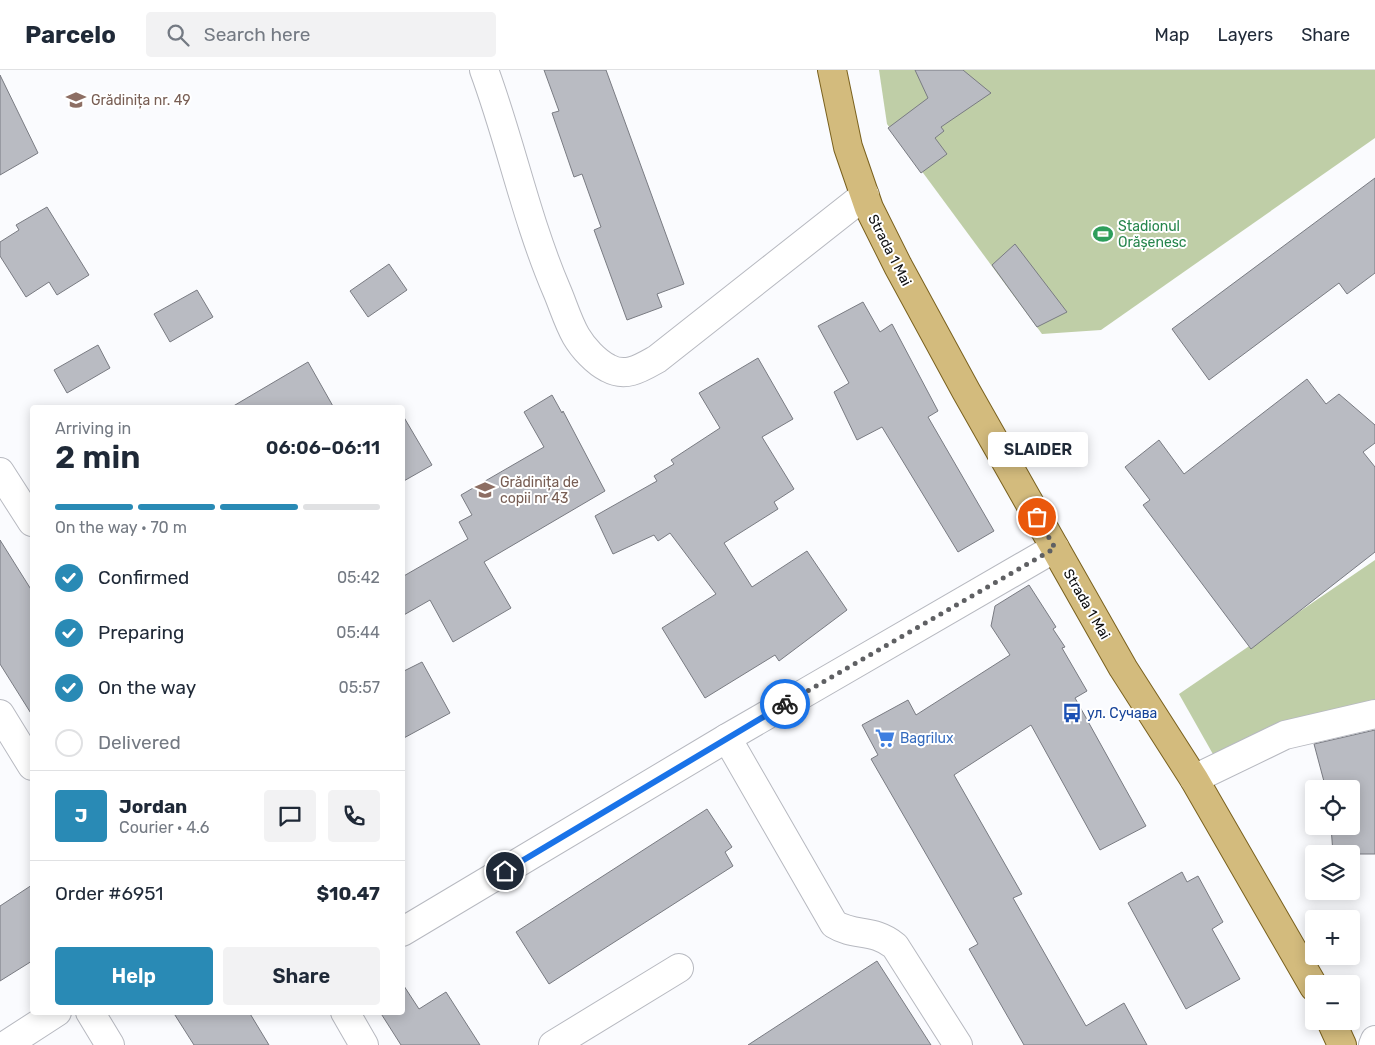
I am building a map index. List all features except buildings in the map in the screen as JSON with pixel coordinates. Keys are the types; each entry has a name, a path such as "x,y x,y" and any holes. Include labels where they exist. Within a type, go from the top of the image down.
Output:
{"main road":[{"name":"Strada 1 Mai","path":"832,70 848,147 869,208 903,275 1123,668 1194,779 1307,975"},
{"path":"1335,1030 1342,1045"}],"street":[{"path":"484,70 536,242 576,336 589,353 608,369 624,373 638,370 657,359 865,195"},
{"path":"0,472 30,519"},
{"path":"405,930 727,738 1055,548"},
{"path":"0,714 30,763"},
{"path":"1194,779 1285,735 1375,714"},
{"path":"727,738 834,924 845,931 868,933 884,937 895,946 958,1045"},
{"path":"553,1045 679,968"},
{"path":"6,1045 52,1015"},
{"path":"92,1015 110,1045"},
{"path":"347,1015 364,1045"},
{"path":"1373,1045 1375,1040"}],"green space":[{"name":"Stadionul Orășenesc","path":"879,70 1375,70 1375,138 1101,330 1042,334 887,124"},
{"path":"1375,560 1375,706 1214,756 1179,694"}],"way so far":[{"path":"785,704 1055,548 1037,517"}],"place":[{"name":"Grădinița nr. 49","path":"76,100"},
{"name":"Stadionul Orășenesc","path":"1103,234"},
{"name":"Grădinița de copii nr 43","path":"485,490"},
{"name":"SLAIDER","path":"1037,517"},
{"name":"ул. Сучава","path":"1072,713"},
{"name":"Bagrilux","path":"885,738"}],"route":[{"path":"505,871 785,704"}]}
